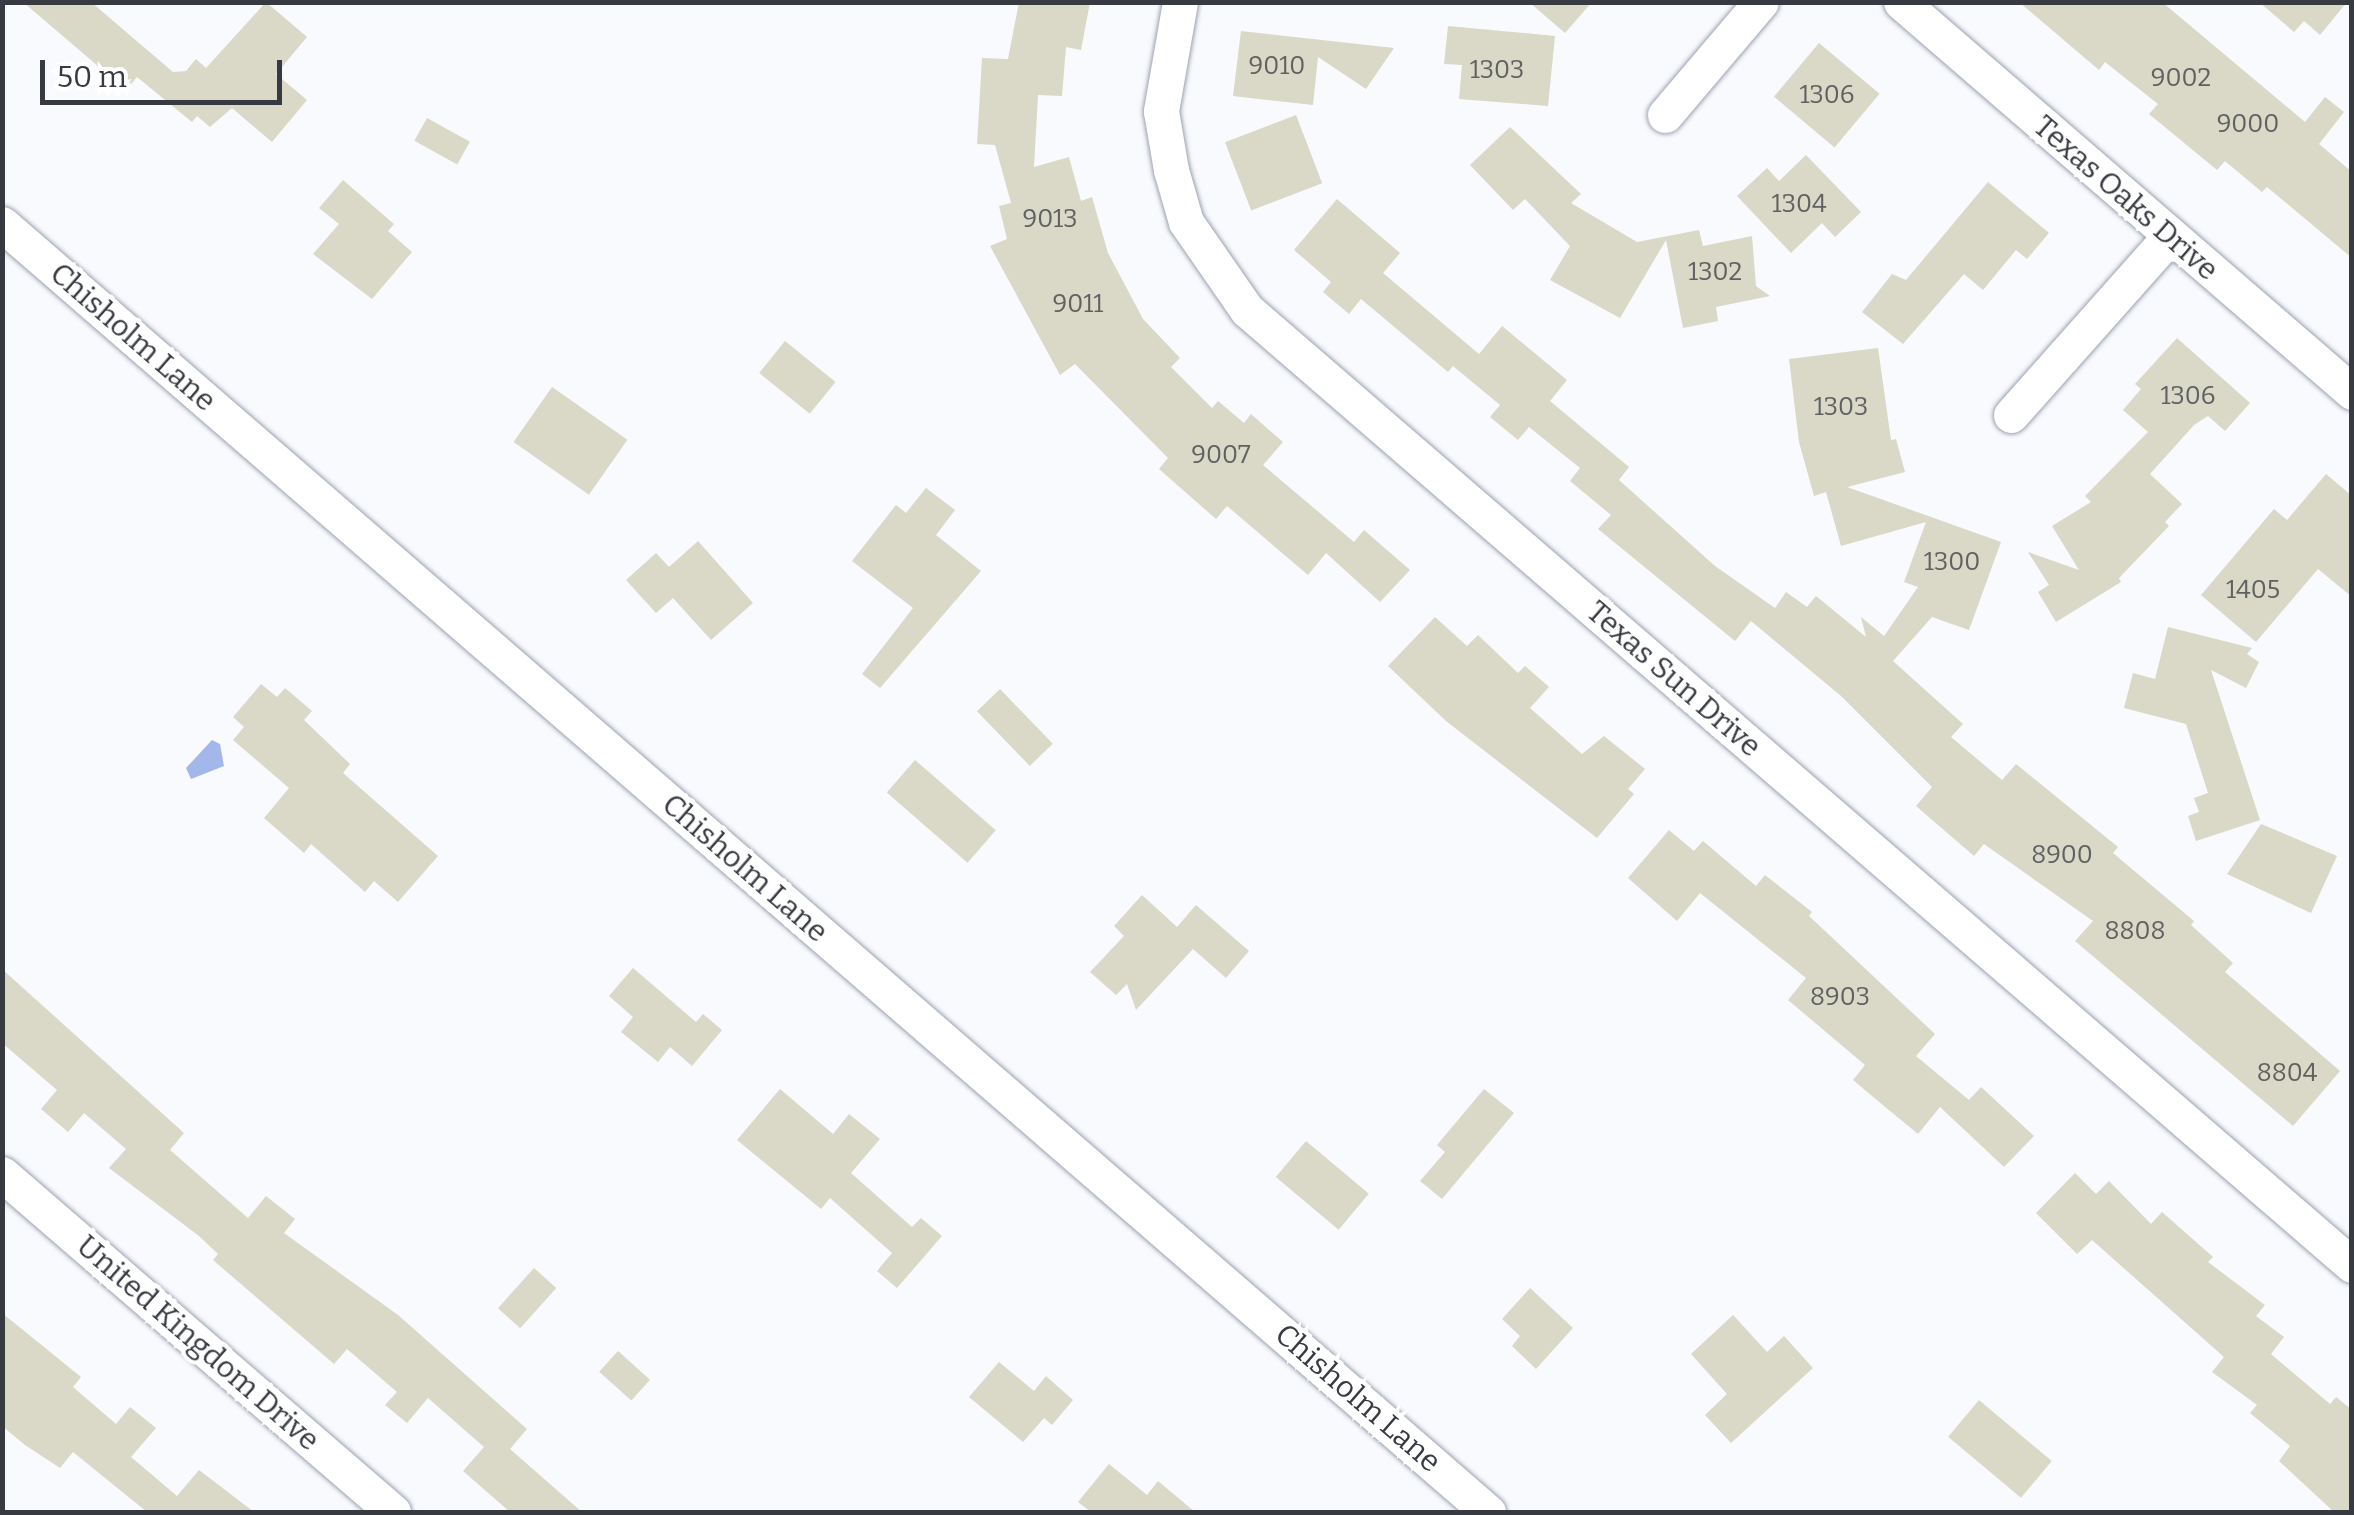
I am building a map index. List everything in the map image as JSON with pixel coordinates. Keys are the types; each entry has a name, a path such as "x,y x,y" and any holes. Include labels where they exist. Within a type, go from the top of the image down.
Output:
{"street":[{"name":"Texas Sun Drive","path":"1180,2 1161,111 1172,170 1186,222 1247,310 2352,1265"},
{"path":"1665,115 1761,2"},
{"name":"Texas Oaks Drive","path":"1900,2 2352,392"},
{"name":"Chisholm Lane","path":"2,224 1488,1512"},
{"path":"2011,415 2170,236"},
{"name":"United Kingdom Drive","path":"2,1174 393,1512"}],"water":[{"path":"212,740 220,744 224,766 191,779 186,768"}],"building":[{"path":"23,2 91,2 173,72 186,71 196,59 206,68 266,2 307,37 276,74 307,100 272,142 232,108 210,127 197,116 192,122 137,77 126,90"},
{"path":"1019,2 1090,2 1081,50 1066,47 1062,96 1038,95 1034,167 1069,157 1081,201 1092,197 1108,253 1143,319 1180,358 1171,367 1212,408 1218,401 1244,423 1251,414 1283,442 1263,465 1354,542 1364,530 1410,570 1380,602 1326,553 1308,575 1227,506 1216,519 1159,469 1168,458 1075,364 1060,375 990,246 1007,239 999,206 1011,203 995,145 977,144 982,58 1008,59"},
{"path":"1529,2 1592,2 1565,33"},
{"path":"2019,2 2162,2 2305,122 2325,97 2344,112 2319,144 2352,172 2352,258 2267,187 2262,192 2225,161 2217,170 2149,114 2158,104 2105,62 2099,70"},
{"path":"2259,2 2347,2 2320,35 2304,21 2294,32"},
{"path":"1448,26 1555,36 1548,106 1459,99 1462,65 1444,64"},
{"path":"1241,31 1394,48 1366,89 1318,57 1313,105 1233,96"},
{"path":"1819,43 1880,94 1835,147 1774,97"},
{"path":"1296,115 1322,183 1251,210 1225,142"},
{"path":"427,118 470,142 457,164 414,141"},
{"path":"1510,127 1581,194 1571,203 1637,242 1699,230 1703,246 1752,236 1756,286 1770,296 1716,307 1718,321 1683,328 1666,240 1620,318 1550,280 1570,246 1525,199 1513,210 1470,165"},
{"path":"1806,155 1861,212 1835,237 1822,223 1791,253 1737,196 1767,168 1779,181"},
{"path":"343,180 394,224 388,231 412,252 372,299 313,254 339,224 319,208"},
{"path":"1988,182 2049,233 2027,259 2016,250 1983,290 1964,274 1903,344 1862,312 1892,274 1906,280"},
{"path":"1337,199 1400,253 1383,273 1479,354 1502,326 1567,380 1550,401 1629,467 1619,480 1715,566 1775,608 1786,592 1807,607 1816,596 1866,637 1861,617 1884,636 1918,587 1904,582 1926,522 1841,546 1826,492 1814,496 1799,442 1789,359 1878,348 1891,440 1896,439 1905,472 1847,487 2001,542 1969,630 1932,617 1893,661 1963,724 1951,737 2002,780 2016,764 2118,847 2113,853 2194,921 2191,925 2233,963 2225,972 2340,1071 2293,1126 2075,941 2093,921 1984,844 1974,856 1916,806 1932,787 1841,696 1751,621 1735,641 1598,529 1611,515 1570,481 1580,468 1529,427 1518,440 1490,417 1500,405 1453,366 1448,372 1361,299 1349,314 1323,292 1331,282 1294,250"},
{"path":"2177,338 2250,403 2225,431 2208,416 2194,425 2150,474 2182,504 2165,522 2169,526 2119,578 2121,582 2056,622 2038,592 2049,585 2028,552 2079,570 2052,526 2091,502 2085,496 2148,432 2123,410 2141,389 2135,384"},
{"path":"785,341 836,382 810,414 759,373"},
{"path":"552,387 627,440 589,495 514,442"},
{"path":"2326,474 2352,496 2352,597 2318,569 2256,642 2201,595 2274,509 2287,520"},
{"path":"926,488 955,510 936,535 981,571 880,688 862,674 913,608 852,561 896,505 906,513"},
{"path":"698,541 753,603 711,640 673,598 656,613 626,580 656,553 669,567"},
{"path":"1435,617 1467,646 1478,635 1518,673 1525,666 1549,687 1530,708 1582,754 1604,736 1645,769 1628,789 1634,794 1597,838 1446,721 1388,666"},
{"path":"2168,627 2252,648 2247,654 2259,662 2246,688 2211,670 2260,820 2196,841 2188,816 2199,812 2194,798 2208,793 2186,724 2124,708 2133,673 2155,679"},
{"path":"261,684 277,697 285,688 312,711 304,720 350,764 343,773 438,856 398,902 374,881 365,892 311,844 304,853 264,818 289,788 233,740 244,727 233,717"},
{"path":"1000,689 1053,744 1030,766 977,711"},
{"path":"915,760 996,830 968,863 887,792"},
{"path":"2261,824 2337,856 2311,913 2227,874"},
{"path":"1669,830 1694,851 1703,841 1756,886 1765,875 1812,912 1809,916 1935,1034 1916,1056 1969,1100 1981,1087 2034,1136 2004,1167 1940,1107 1918,1134 1878,1101 1853,1080 1865,1065 1788,1000 1806,978 1700,893 1677,921 1628,878"},
{"path":"1142,895 1177,927 1196,905 1249,951 1226,978 1193,949 1136,1010 1127,984 1116,995 1090,972 1124,936 1114,926"},
{"path":"633,968 696,1022 703,1014 722,1030 692,1066 670,1047 658,1062 621,1032 633,1017 609,996"},
{"path":"2,969 184,1133 170,1150 248,1218 266,1196 295,1219 284,1233 398,1315 527,1429 510,1449 582,1512 510,1512 463,1471 484,1447 428,1398 407,1423 385,1405 397,1392 347,1349 334,1364 213,1260 218,1254 199,1236 109,1168 126,1149 84,1113 68,1132 41,1109 57,1090 2,1043"},
{"path":"780,1089 833,1134 849,1114 880,1139 851,1173 912,1227 921,1218 942,1236 897,1288 877,1271 892,1253 830,1198 821,1209 737,1140"},
{"path":"1484,1089 1514,1113 1442,1199 1420,1181 1445,1152 1437,1145"},
{"path":"1306,1141 1369,1194 1339,1230 1276,1177"},
{"path":"2075,1173 2096,1194 2109,1181 2151,1224 2162,1212 2213,1257 2208,1262 2265,1305 2256,1316 2284,1337 2271,1354 2330,1404 2336,1397 2352,1410 2352,1512 2334,1512 2279,1461 2290,1446 2250,1413 2257,1405 2212,1372 2224,1357 2092,1240 2077,1254 2036,1213"},
{"path":"534,1268 556,1288 520,1328 498,1308"},
{"path":"1530,1288 1573,1328 1536,1369 1512,1346 1520,1336 1502,1319"},
{"path":"2,1313 81,1377 73,1387 116,1424 130,1407 156,1428 131,1457 177,1496 199,1470 254,1512 147,1512 73,1452 60,1468 25,1445 2,1426"},
{"path":"1733,1315 1767,1352 1784,1336 1813,1368 1731,1443 1705,1415 1727,1394 1691,1354"},
{"path":"618,1351 650,1380 631,1401 599,1372"},
{"path":"999,1362 1034,1391 1046,1376 1073,1400 1052,1425 1044,1418 1023,1442 969,1397"},
{"path":"1979,1400 2052,1461 2021,1498 1948,1437"},
{"path":"1109,1464 1147,1495 1158,1481 1195,1512 1091,1512 1078,1502"}]}
